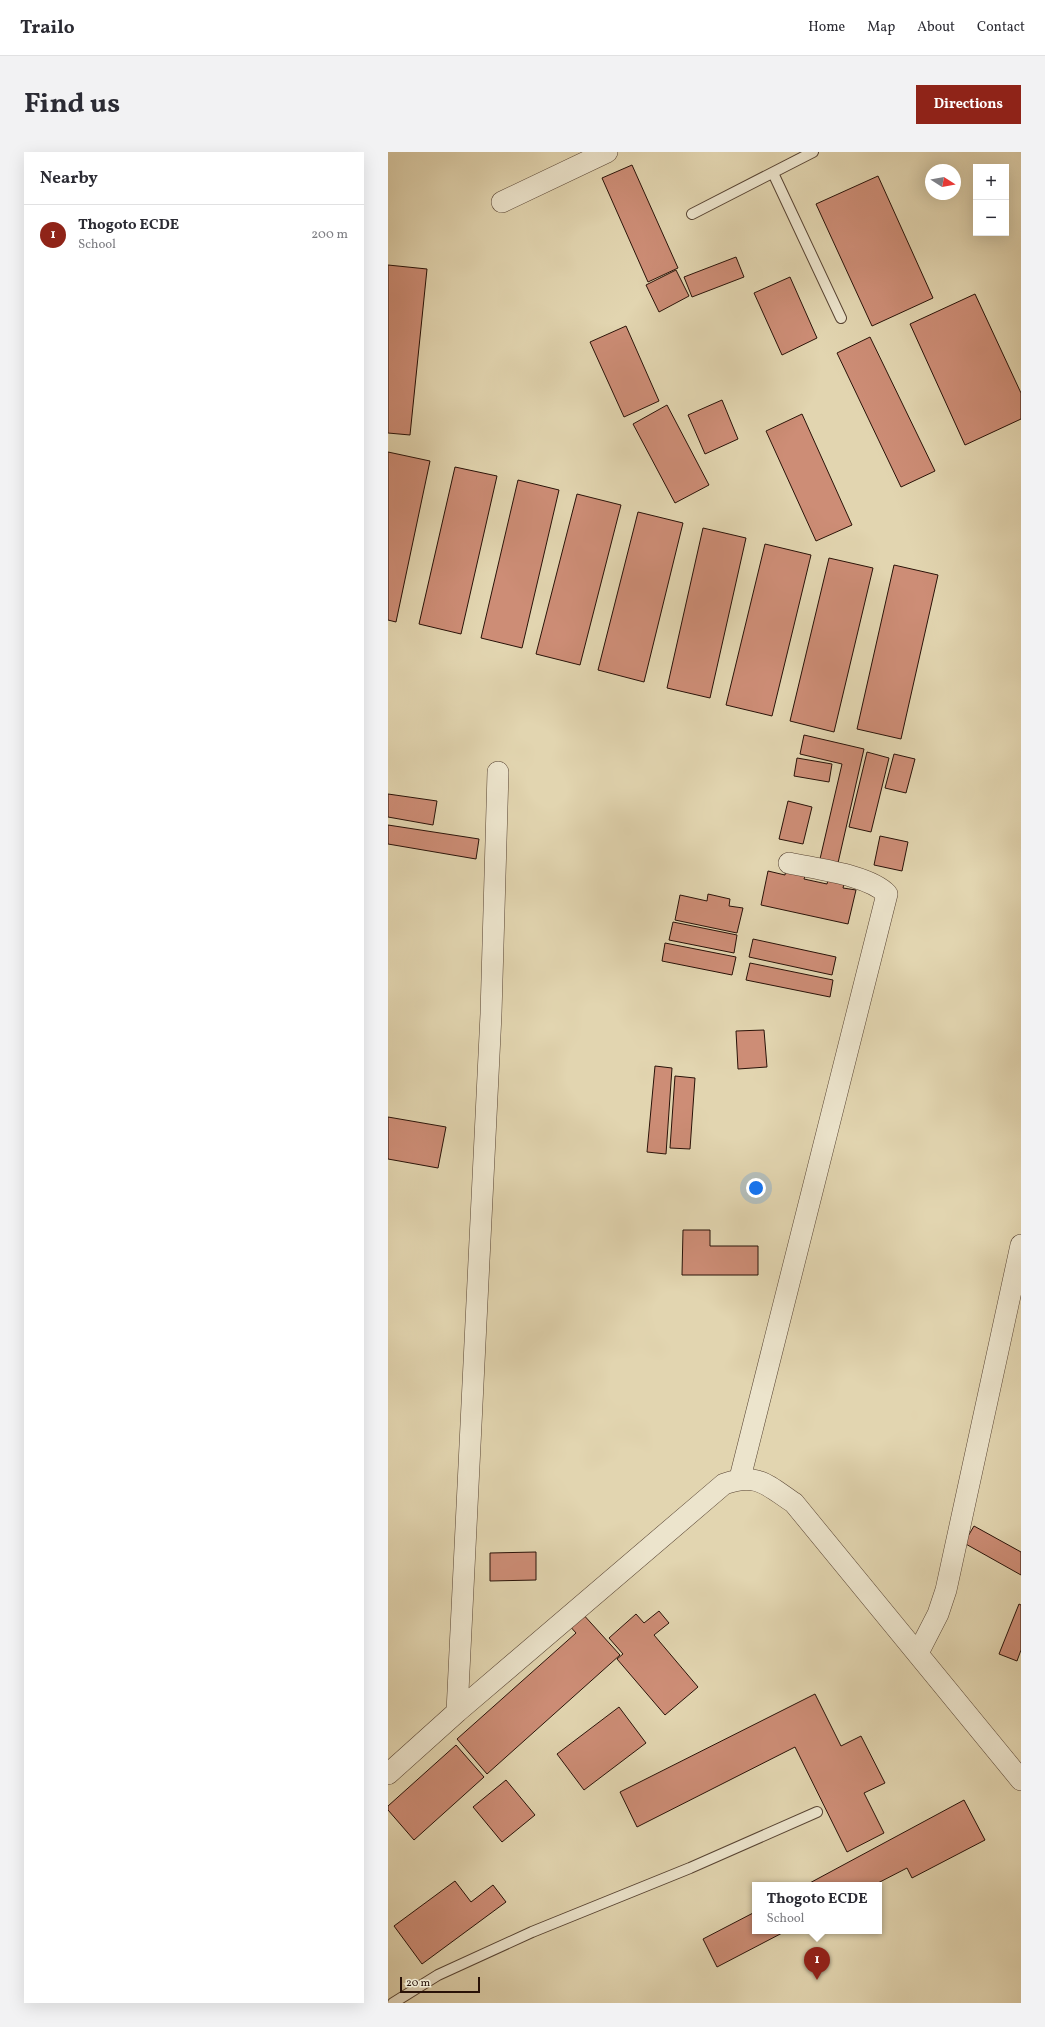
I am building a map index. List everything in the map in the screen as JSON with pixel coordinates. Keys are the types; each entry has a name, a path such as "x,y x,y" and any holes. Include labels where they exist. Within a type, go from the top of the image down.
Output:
{"street":[{"path":"502,202 607,152"},
{"path":"457,1712 491,1014 498,772"},
{"path":"740,1478 887,894 881,887 863,880 789,864"},
{"path":"918,1652 938,1614 946,1590 1021,1245"},
{"path":"388,1774 457,1712 724,1484 740,1478 760,1481 794,1503 918,1652 1021,1780"}],"lane":[{"path":"692,214 813,152"},
{"path":"773,173 841,318"},
{"path":"393,2003 438,1975 532,1932 690,1868 817,1812"}],"building":[{"path":"632,165 678,268 648,282 602,178"},
{"path":"878,176 933,298 872,326 816,204"},
{"path":"736,257 744,277 692,297 684,277"},
{"path":"388,265 427,269 410,435 388,433"},
{"path":"676,270 689,296 659,312 646,285"},
{"path":"790,277 817,338 782,355 754,293"},
{"path":"975,294 1021,393 1021,419 965,445 910,324"},
{"path":"626,326 659,401 624,417 590,342"},
{"path":"870,337 935,471 901,487 837,353"},
{"path":"722,400 738,439 705,454 688,415"},
{"path":"667,405 709,485 675,503 633,424"},
{"path":"802,414 852,525 816,541 766,431"},
{"path":"388,452 430,461 396,622 388,620"},
{"path":"455,467 497,476 461,634 419,624"},
{"path":"518,480 559,490 522,648 481,638"},
{"path":"577,494 621,505 580,665 536,654"},
{"path":"638,512 683,523 644,682 598,670"},
{"path":"703,528 746,538 710,698 667,688"},
{"path":"765,544 811,555 772,716 726,705"},
{"path":"829,558 873,568 834,732 790,721"},
{"path":"894,565 938,575 901,739 857,729"},
{"path":"804,735 864,749 838,863 820,859 842,764 800,754"},
{"path":"867,752 889,758 871,832 849,827"},
{"path":"894,754 915,759 906,793 885,788"},
{"path":"797,758 832,764 829,782 794,776"},
{"path":"388,794 437,801 433,825 388,817"},
{"path":"788,801 812,807 803,844 779,839"},
{"path":"388,825 479,839 476,859 388,844"},
{"path":"880,836 908,842 902,871 874,865"},
{"path":"786,869 806,873 804,879 827,884 828,880 844,884 843,888 856,890 848,924 761,905 768,871 785,875"},
{"path":"708,894 730,899 729,906 743,908 737,933 675,920 680,895 707,901"},
{"path":"673,922 737,935 734,953 669,940"},
{"path":"753,939 836,957 832,975 749,957"},
{"path":"665,943 736,957 732,975 662,961"},
{"path":"750,963 833,980 830,997 746,980"},
{"path":"764,1030 767,1067 738,1069 736,1031"},
{"path":"655,1066 672,1068 666,1154 647,1152"},
{"path":"675,1076 695,1078 690,1149 670,1148"},
{"path":"388,1117 446,1127 438,1168 388,1159"},
{"path":"683,1230 710,1230 710,1246 758,1246 758,1275 682,1275"},
{"path":"974,1526 1021,1552 1021,1575 964,1543"},
{"path":"536,1552 536,1580 490,1581 490,1553"},
{"path":"1019,1604 1021,1605 1021,1650 1017,1661 999,1654"},
{"path":"659,1611 669,1623 654,1635 698,1687 665,1715 617,1659 623,1654 609,1638 636,1614 644,1623"},
{"path":"581,1612 620,1655 487,1774 457,1739 576,1633 568,1624"},
{"path":"815,1694 841,1746 861,1736 885,1783 864,1793 884,1833 847,1852 795,1747 637,1827 620,1792"},
{"path":"619,1707 646,1743 584,1790 557,1754"},
{"path":"456,1745 484,1777 414,1840 388,1810 388,1806"},
{"path":"506,1780 535,1815 502,1842 473,1807"},
{"path":"964,1800 985,1840 912,1878 907,1868 880,1882 812,1882"},
{"path":"455,1881 471,1902 493,1885 506,1902 422,1964 394,1926"},
{"path":"752,1914 752,1934 780,1934 717,1967 703,1939"}],"place":[{"name":"Thogoto ECDE","path":"817,1980"}]}
